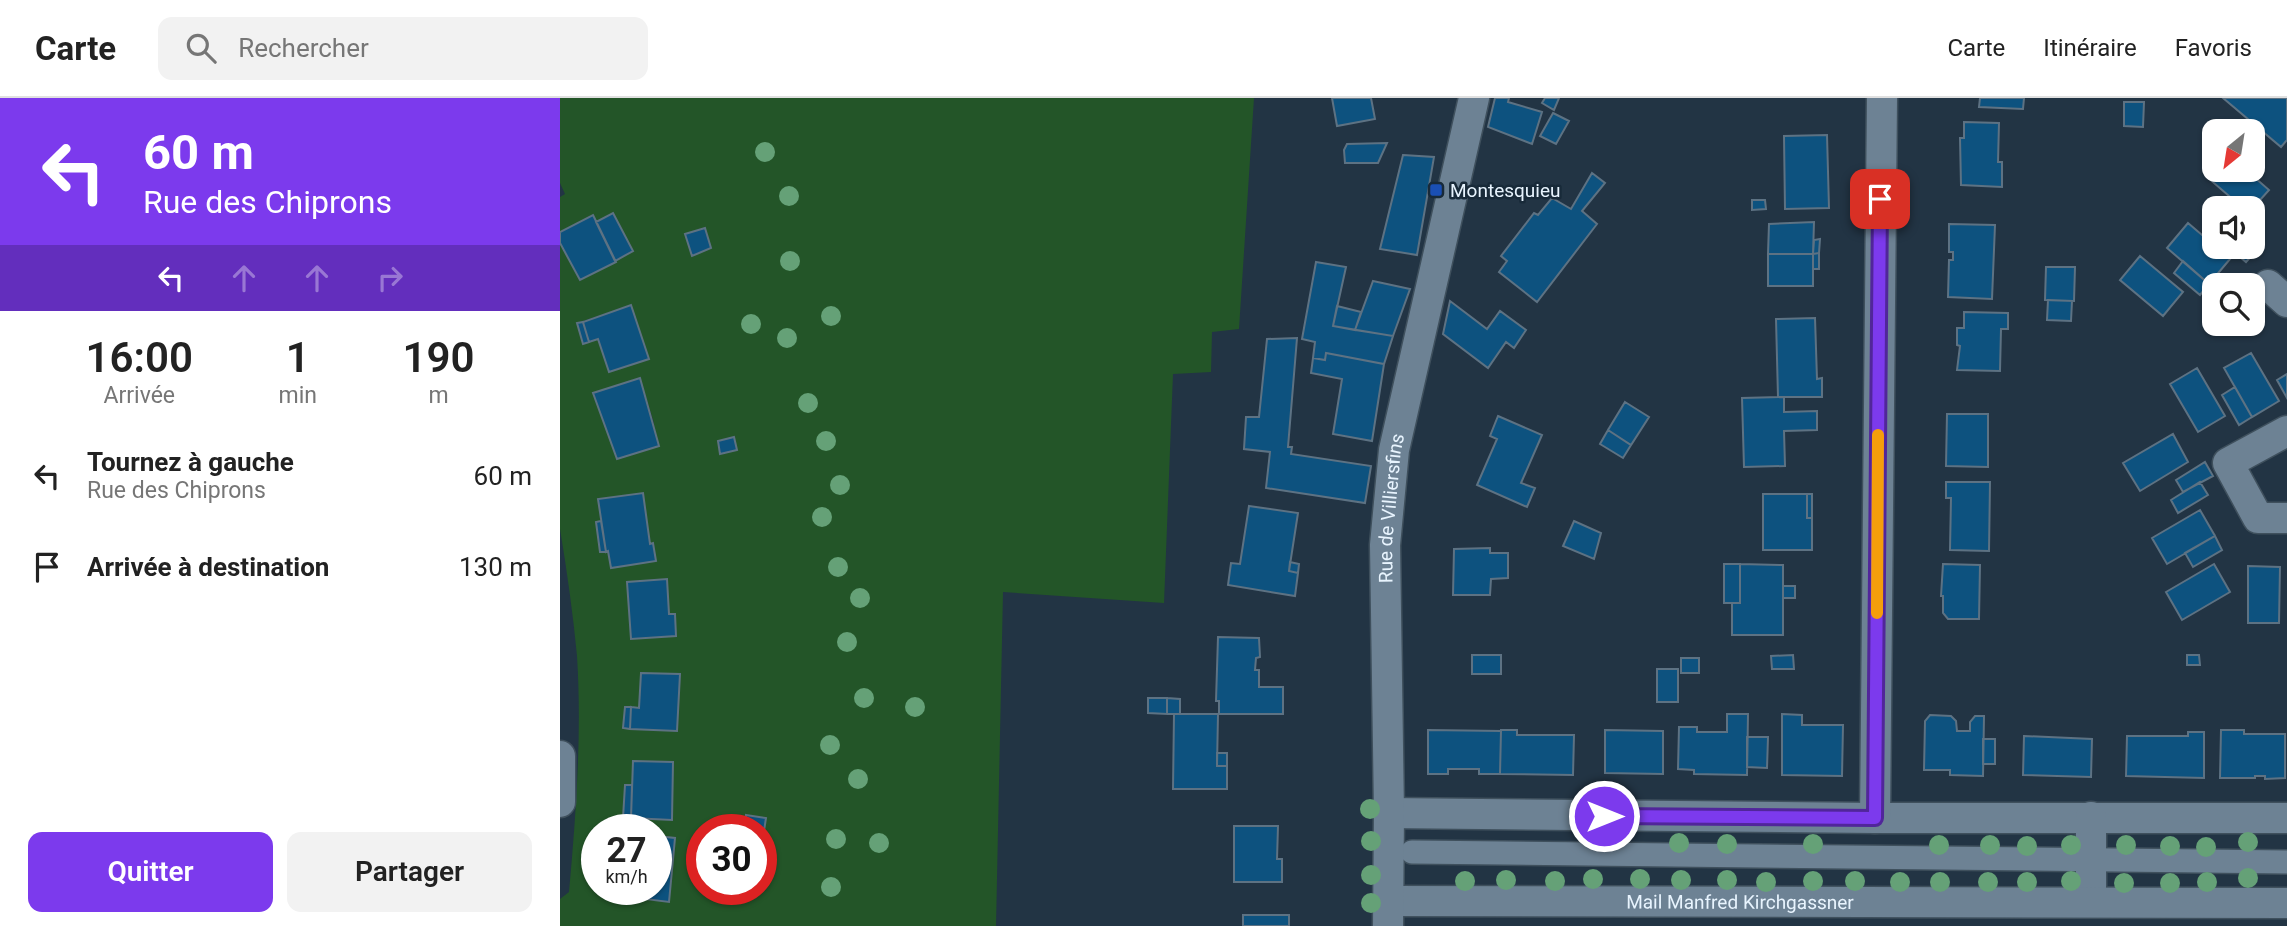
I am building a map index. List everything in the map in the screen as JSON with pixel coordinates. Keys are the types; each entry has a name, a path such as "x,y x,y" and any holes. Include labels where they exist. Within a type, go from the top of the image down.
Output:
{"street":[{"name":"Rue de Villiersfins","path":"1388,914 1385,545 1394,450 1474,98"},
{"path":"1875,818 1882,98"},
{"path":"2287,431 2228,464 2258,518 2287,518"},
{"path":"560,755 560,802"},
{"path":"1389,813 1875,818 2287,818"},
{"path":"2091,817 2091,902"},
{"path":"1412,852 2287,862"},
{"name":"Mail Manfred Kirchgassner","path":"1388,914 2091,902 2287,903"}],"green space":[{"path":"560,98 1254,98 1239,329 1212,332 1211,372 1173,374 1164,603 1003,592 996,926 560,926 560,899 569,892 579,715 577,656 560,529 560,243 580,280 633,251 613,214 596,222 592,215 560,232 560,197 565,194 560,183","holes":["704,228 711,248 692,256 685,234","631,305 649,359 609,372 598,339 583,343 577,323","640,378 658,446 617,459 593,393","643,493 650,544 653,544 656,561 611,568 608,551 600,552 596,522 601,521 598,499","667,579 669,614 675,615 676,636 631,639 627,582","641,673 680,674 677,731 624,728 625,708 639,708"]}],"building":[{"path":"1332,98 1371,98 1375,119 1337,126"},
{"path":"1495,98 1509,98 1508,102 1542,112 1532,144 1488,127"},
{"path":"1545,98 1559,98 1554,110 1542,103"},
{"path":"1980,98 2024,98 2023,109 1979,107"},
{"path":"2223,98 2287,98 2287,140 2281,147 2265,133 2265,119 2248,119"},
{"path":"2124,102 2144,102 2143,127 2124,126"},
{"path":"1553,113 1569,121 1556,144 1540,136"},
{"path":"1964,122 1999,123 1998,162 2002,162 2002,187 1961,185 1960,138 1964,138"},
{"path":"1827,135 1829,208 1785,209 1784,136"},
{"path":"1387,143 1378,163 1345,163 1344,150 1347,144"},
{"path":"1403,155 1434,157 1417,255 1380,249"},
{"path":"1592,173 1605,183 1582,211 1597,224 1537,302 1499,272 1507,261 1501,256 1534,213 1538,215 1552,198 1571,209"},
{"path":"2213,182 2260,182 2269,190 2264,196 2229,196"},
{"path":"1752,200 1765,200 1766,209 1752,210"},
{"path":"613,213 633,251 615,261 596,222"},
{"path":"593,215 616,262 580,280 560,243 560,232"},
{"path":"1814,222 1813,254 1768,254 1769,224"},
{"path":"2188,223 2202,235 2202,259 2230,259 2218,273 2202,273 2202,278 2167,248"},
{"path":"1949,224 1995,225 1992,299 1948,297 1949,260 1953,260 1953,252 1949,252"},
{"path":"705,228 711,248 692,256 685,234"},
{"path":"1820,239 1819,253 1813,254 1814,240"},
{"path":"1819,253 1819,269 1813,269 1813,254"},
{"path":"1768,254 1813,254 1813,286 1768,286"},
{"path":"2140,256 2183,292 2163,316 2120,280"},
{"path":"2183,261 2202,278 2202,293 2200,295 2174,273"},
{"path":"1316,262 1346,267 1333,326 1393,336 1384,364 1326,353 1325,360 1313,358 1315,342 1302,339"},
{"path":"2046,267 2075,267 2074,301 2045,300"},
{"path":"1373,281 1410,289 1393,336 1355,330"},
{"path":"2048,300 2072,301 2071,321 2047,320"},
{"path":"1450,301 1487,329 1500,311 1526,330 1514,348 1506,342 1488,368 1443,334"},
{"path":"631,305 649,359 609,372 598,339 589,342 583,322"},
{"path":"1337,306 1361,312 1355,330 1333,326"},
{"path":"1964,312 2008,313 2008,329 2001,329 2000,371 1957,370 1960,346 1957,345 1957,328 1964,328"},
{"path":"1815,318 1817,379 1822,378 1822,397 1778,397 1776,319"},
{"path":"583,322 589,342 583,344 577,323"},
{"path":"1297,338 1288,447 1292,447 1291,454 1371,466 1365,503 1266,488 1270,452 1244,449 1246,417 1259,417 1267,339"},
{"path":"1326,353 1384,364 1372,441 1333,434 1342,379 1311,373 1313,358 1325,360"},
{"path":"2251,353 2279,401 2252,417 2224,368"},
{"path":"2197,368 2225,416 2198,432 2170,384"},
{"path":"2287,374 2287,398 2277,380"},
{"path":"640,378 659,446 617,459 593,393"},
{"path":"2235,387 2252,417 2239,425 2222,395"},
{"path":"1784,397 1784,412 1817,411 1817,430 1784,431 1785,466 1744,467 1742,398"},
{"path":"1625,402 1649,417 1631,445 1608,430"},
{"path":"1947,414 1988,414 1988,467 1946,466"},
{"path":"1498,416 1542,435 1521,483 1535,488 1527,507 1477,485 1497,439 1490,436"},
{"path":"1608,430 1631,445 1623,458 1600,444"},
{"path":"2173,434 2188,462 2140,491 2123,463"},
{"path":"734,437 737,450 720,454 718,441"},
{"path":"2205,462 2213,476 2183,492 2176,480"},
{"path":"1946,482 1990,482 1989,551 1950,550 1951,498 1946,498"},
{"path":"2200,482 2208,495 2178,513 2171,500"},
{"path":"643,493 650,544 653,543 656,561 611,568 598,499"},
{"path":"1763,494 1807,494 1807,518 1812,518 1812,550 1763,550"},
{"path":"1807,494 1812,494 1812,518 1807,518"},
{"path":"1249,506 1298,513 1289,571 1298,573 1295,596 1228,585 1231,563 1240,564"},
{"path":"2200,510 2215,536 2167,564 2152,538"},
{"path":"601,521 606,552 600,552 596,522"},
{"path":"1574,521 1601,533 1594,559 1563,546"},
{"path":"2215,536 2222,550 2193,567 2185,553"},
{"path":"1490,548 1490,553 1508,553 1508,578 1491,579 1490,595 1453,595 1454,549"},
{"path":"1290,562 1299,564 1298,573 1289,571"},
{"path":"1724,564 1740,564 1740,603 1724,603"},
{"path":"1740,564 1783,565 1783,635 1732,635 1732,603 1740,603"},
{"path":"1943,564 1980,565 1979,619 1948,619 1943,613"},
{"path":"2214,564 2230,592 2182,620 2166,592"},
{"path":"2248,566 2280,567 2279,623 2248,623"},
{"path":"667,579 669,614 675,614 676,636 631,639 627,582"},
{"path":"1783,586 1795,586 1795,598 1783,598"},
{"path":"1218,637 1259,638 1260,657 1256,658 1255,670 1259,670 1259,687 1283,687 1283,714 1219,714 1219,701 1216,701"},
{"path":"1472,655 1501,655 1501,674 1472,674"},
{"path":"1793,655 1794,669 1772,669 1771,656"},
{"path":"2187,655 2199,655 2200,665 2187,665"},
{"path":"1681,658 1699,658 1699,673 1681,673"},
{"path":"1657,669 1678,669 1678,702 1657,702"},
{"path":"641,673 680,674 677,731 630,729 631,707 639,708"},
{"path":"1148,698 1167,698 1167,714 1148,713"},
{"path":"1167,698 1180,699 1180,714 1167,714"},
{"path":"625,707 631,707 630,729 623,728"},
{"path":"1174,714 1218,714 1217,766 1227,766 1227,789 1173,789"},
{"path":"1727,714 1748,714 1747,775 1694,774 1694,770 1678,769 1679,727 1697,727 1697,732 1727,732"},
{"path":"1782,714 1802,715 1802,725 1843,725 1842,776 1782,775"},
{"path":"1930,715 1951,716 1956,721 1957,731 1970,731 1970,722 1975,716 1984,716 1983,776 1950,775 1950,770 1924,770 1925,721"},
{"path":"1428,730 1501,731 1500,774 1479,774 1479,769 1448,769 1448,774 1428,774"},
{"path":"1501,730 1517,730 1517,735 1574,735 1573,775 1500,774"},
{"path":"1605,730 1663,731 1663,774 1605,773"},
{"path":"2221,730 2244,730 2244,734 2285,734 2285,778 2220,778"},
{"path":"2188,732 2204,732 2204,778 2126,776 2127,736 2188,736"},
{"path":"2024,736 2092,739 2091,777 2023,775"},
{"path":"1747,737 1768,737 1767,768 1747,767"},
{"path":"1983,739 1995,739 1995,764 1983,764"},
{"path":"1217,753 1227,753 1227,766 1217,766"},
{"path":"633,761 673,762 672,820 672,814 631,814"},
{"path":"625,785 632,785 631,814 623,814"},
{"path":"1234,826 1278,826 1277,859 1282,859 1282,882 1234,882"},
{"path":"672,838 675,838 672,870"},
{"path":"1243,915 1289,915 1289,926 1243,926"}],"slow traffic":[{"path":"1877,613 1878,435"}],"place":[{"name":"Montesquieu","path":"1436,190"}],"route":[{"path":"1604,816 1875,818 1880,199"}]}
